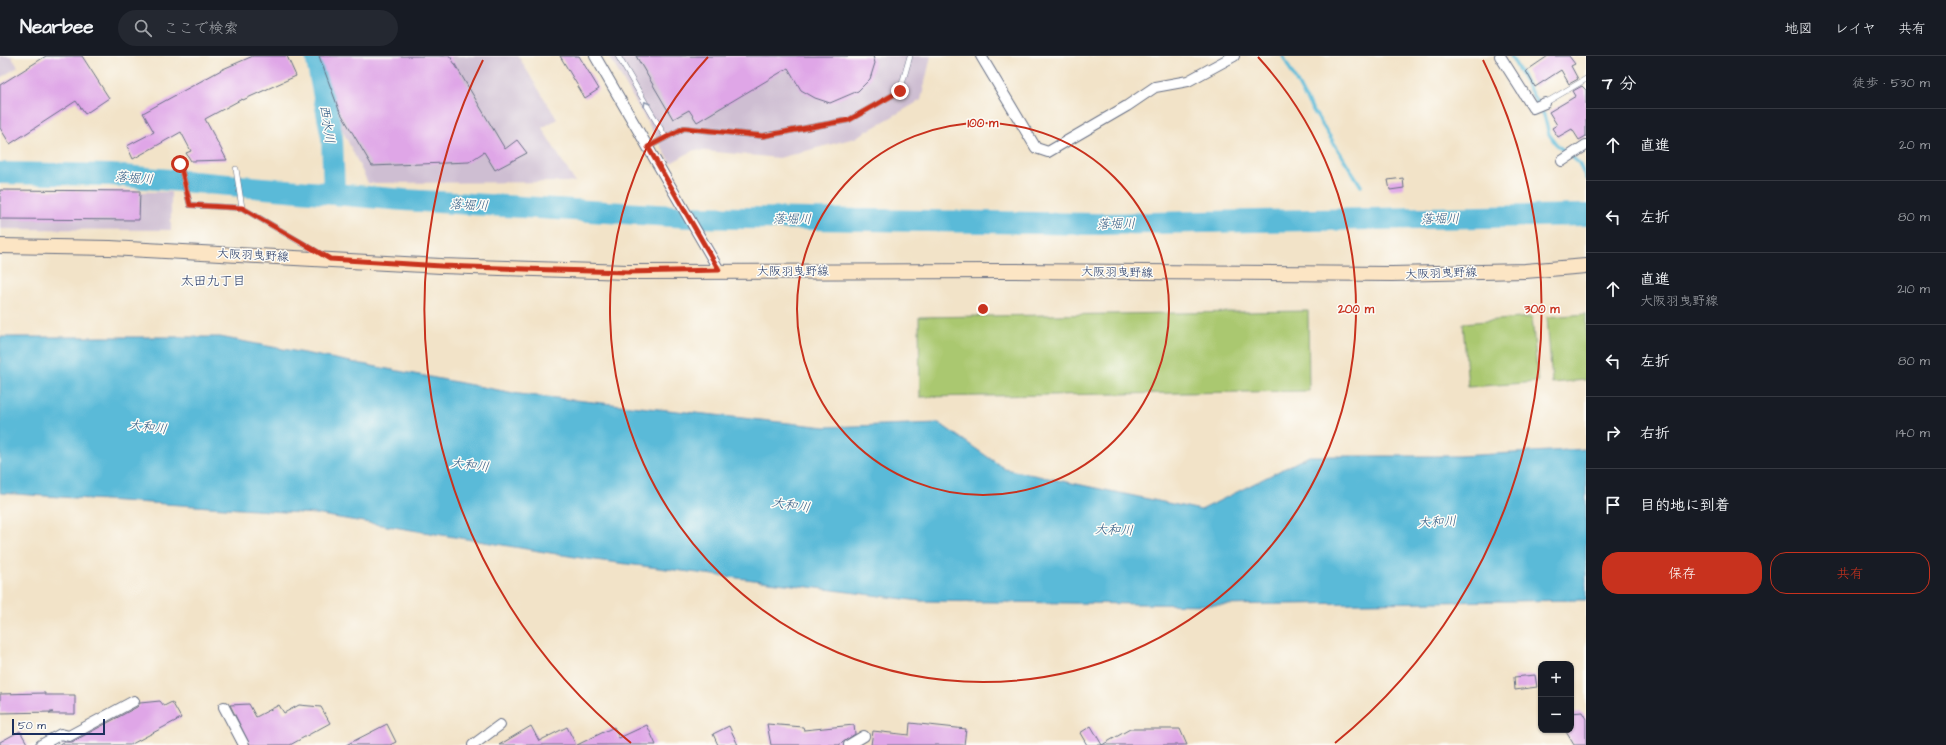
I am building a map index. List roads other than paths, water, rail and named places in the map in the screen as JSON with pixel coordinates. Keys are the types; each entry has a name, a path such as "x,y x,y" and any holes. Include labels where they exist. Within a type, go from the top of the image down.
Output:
{"main road":[{"name":"大阪羽曳野線","path":"0,246 110,248 441,266 628,272 719,270 1009,270 1392,274 1525,270 1586,266"}],"street":[{"path":"595,56 719,270"},
{"path":"981,56 1036,148 1048,152 1128,106 1155,88 1188,81 1234,56"},
{"path":"1500,56 1533,108 1545,103"},
{"path":"1564,160 1586,145"},
{"path":"41,745 61,734 69,736 134,701"},
{"path":"224,707 244,745"},
{"path":"473,745 500,725"},
{"path":"849,745 864,736"}],"lane":[{"path":"618,56 666,138"},
{"path":"648,147 684,128 763,136 849,120 900,91 910,56"},
{"path":"1545,103 1586,79"},
{"path":"180,164 190,205 242,208 330,259"},
{"path":"236,169 242,208"}],"water":[{"name":"大和川","path":"0,337 220,337 519,394 826,427 939,423 1005,469 1201,510 1309,456 1459,456 1586,449 1586,600 1215,605 920,601 587,559 315,514 0,493"}],"waterway":[{"name":"西水川","path":"316,56 332,137 334,193"},
{"path":"1283,56 1304,96 1361,186"},
{"path":"1511,56 1544,115 1549,134 1556,144 1579,163 1586,179"},
{"name":"落堀川","path":"0,173 111,175 404,200 690,217 1097,224 1586,215"}],"district":[{"name":"太田九丁目","path":"213,280"}]}
